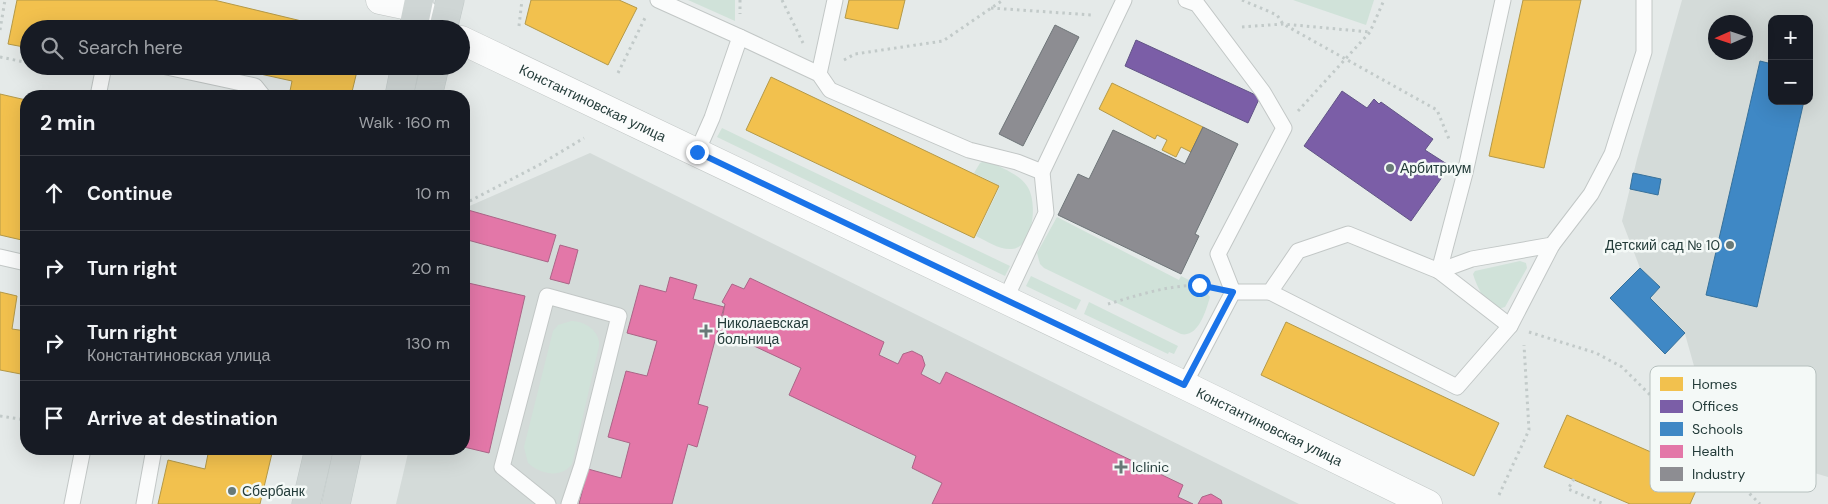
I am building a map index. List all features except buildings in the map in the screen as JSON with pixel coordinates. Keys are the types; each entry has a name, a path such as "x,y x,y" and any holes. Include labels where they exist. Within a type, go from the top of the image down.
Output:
{"main road":[{"path":"444,20 450,0"},
{"path":"400,90 403,75"},
{"path":"429,90 433,75"},
{"path":"306,504 318,455"},
{"path":"336,504 347,455"}],"street":[{"path":"380,0 417,12 428,20"},
{"name":"Константиновская улица","path":"470,44 1184,385 1428,504"}],"lane":[{"path":"658,0 819,74 830,90 969,150 1017,162 1042,172"},
{"path":"819,74 834,0"},
{"path":"1005,300 1046,213 1042,172 1124,0"},
{"path":"1184,385 1233,292 1218,254 1284,128 1263,92 1197,4 1186,0"},
{"path":"1439,271 1465,173 1503,0"},
{"path":"1233,292 1270,292 1457,387 1510,326 1552,245 1591,194 1612,154 1644,52 1644,0"},
{"path":"697,152 712,118 740,38"},
{"path":"99,90 102,75"},
{"path":"204,75 255,86 259,90"},
{"path":"1270,292 1298,251 1348,234 1439,271 1510,326"},
{"path":"1439,271 1472,259 1552,245"},
{"path":"0,257 20,262"},
{"path":"548,504 502,467 547,296 619,316 582,465 569,504"},
{"path":"72,504 82,455"},
{"path":"144,504 153,455"}],"path":[{"path":"0,30 5,0"},
{"path":"519,26 522,0"},
{"path":"782,0 819,74 855,54 943,41 1003,0"},
{"path":"1242,0 1277,15 1283,24 1437,110 1465,173"},
{"path":"1284,128 1370,32 1384,0"},
{"path":"991,8 1116,17"},
{"path":"618,73 646,16"},
{"path":"1212,24 1236,27 1283,24 1370,32"},
{"path":"0,57 20,61"},
{"path":"470,201 539,165 584,138"},
{"path":"1108,304 1138,296 1199,285 1233,292"},
{"path":"1499,495 1529,430 1523,339 1510,326"},
{"path":"1510,326 1596,353 1622,367 1650,395"},
{"path":"0,416 20,419"},
{"path":"1574,480 1568,489 1597,503 1604,504"},
{"path":"1748,492 1760,504"}],"shaded area":[{"name":"Детский сад № 10","path":"1682,0 1828,0 1828,477 1816,473 1816,366 1694,366 1685,334 1650,298 1660,287 1640,268 1622,221 1637,159"},
{"name":"Николаевская больница","path":"590,153 1299,504 396,504 408,455 470,455 470,206"}],"green space":[{"path":"688,0 735,0 735,21"},
{"path":"1293,0 1374,0 1366,25"},
{"path":"722,128 1010,266 1005,276 717,137"},
{"path":"989,161 1015,175 1024,182 1030,193 1033,212 1029,232 1019,246 1012,249 993,245 976,236 1000,186 974,173 980,163"},
{"path":"1057,217 1179,280 1181,276 1199,285 1210,297 1204,316 1197,328 1187,334 1181,334 1044,268 1040,264 1037,253"},
{"path":"1520,261 1526,263 1527,268 1505,307 1499,308 1488,303 1477,285 1473,274 1475,271"},
{"path":"1031,276 1081,300 1076,310 1026,286"},
{"path":"1089,302 1178,346 1174,354 1169,352 1168,354 1084,314"},
{"path":"576,321 591,328 597,336 599,346 572,464 562,472 550,473 538,470 528,463 524,447 553,331 558,325"}],"place":[{"name":"Арбитриум","path":"1390,168"},
{"name":"Детский сад № 10","path":"1730,245"},
{"name":"Николаевская больница","path":"706,331"},
{"name":"Iclinic","path":"1121,467"},
{"name":"Сбербанк","path":"232,491"}],"route":[{"path":"697,152 1184,385 1233,292 1199,285"}]}
